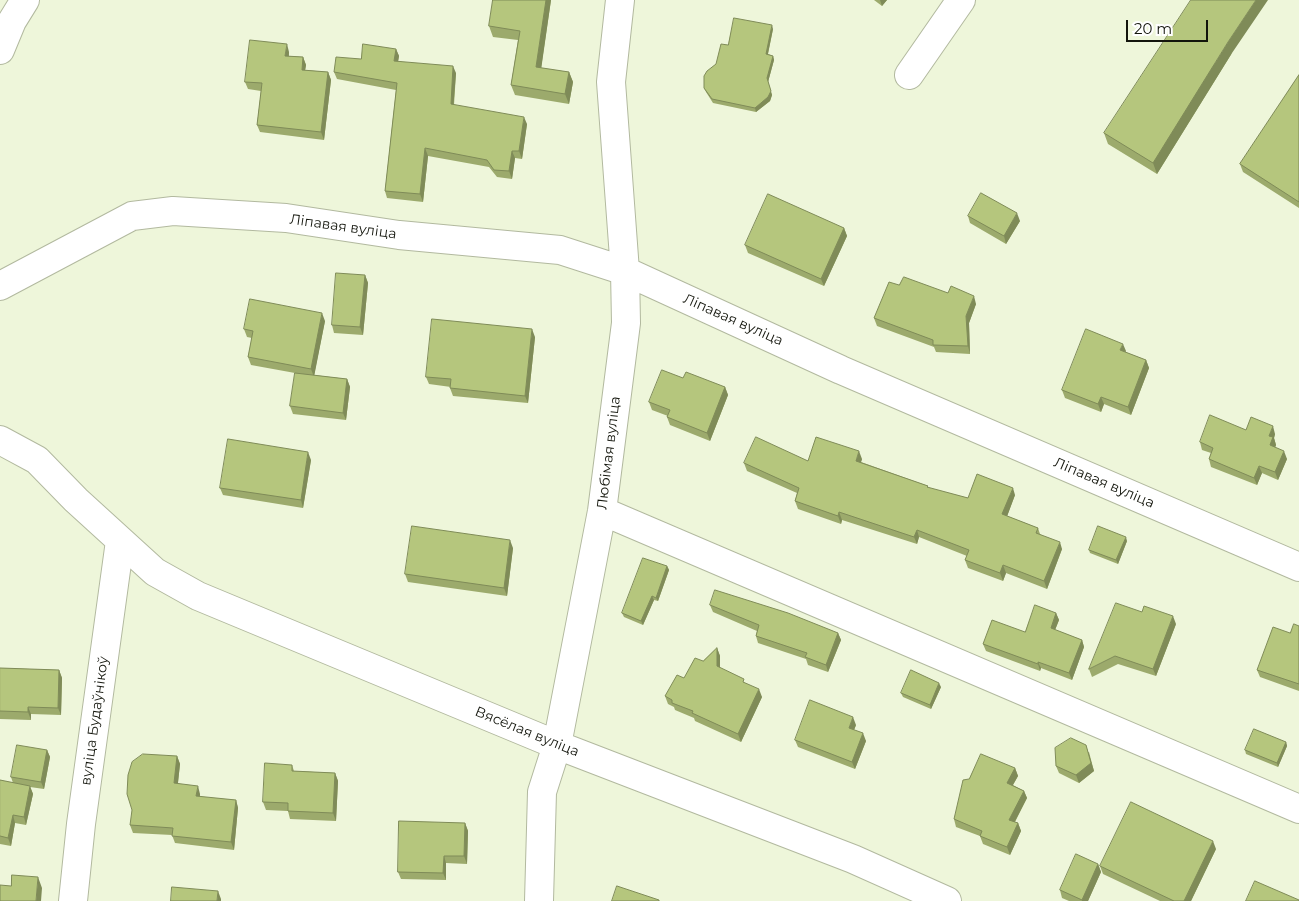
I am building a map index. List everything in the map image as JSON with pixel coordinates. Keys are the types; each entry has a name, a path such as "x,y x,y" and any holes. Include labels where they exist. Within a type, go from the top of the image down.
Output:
{"street":[{"path":"0,50 12,21 25,0"},
{"name":"Любімая вуліца","path":"539,901 542,792 557,745 602,511 626,324 611,82 620,0"},
{"path":"909,75 961,0"},
{"name":"Ліпавая вуліца","path":"0,286 132,216 173,211 286,218 399,235 560,250 624,271 841,370 1299,567"},
{"name":"Вясёлая вуліца","path":"0,440 37,460 120,541 155,572 198,596 557,745 853,859 947,901"},
{"path":"602,511 1299,809"},
{"name":"вуліца Будаўнікоў","path":"73,901 81,824 120,541"}],"building":[{"path":"493,0 546,0 536,67 569,72 565,94 511,85 520,31 489,26"},
{"path":"1191,0 1256,0 1153,163 1104,133"},
{"path":"734,18 772,25 766,54 773,56 767,78 771,91 768,97 755,108 712,99 704,88 704,76 716,64 721,44 728,45"},
{"path":"250,40 287,44 285,56 303,57 302,70 328,72 321,132 257,125 262,83 245,82"},
{"path":"363,44 396,49 394,61 453,66 451,104 524,117 519,151 512,151 509,171 494,170 487,160 425,148 420,194 385,191 397,83 334,72 336,57 361,59"},
{"path":"1299,75 1299,202 1240,164"},
{"path":"981,193 1017,213 1004,236 968,216"},
{"path":"768,194 844,228 821,279 745,245"},
{"path":"336,273 365,275 360,327 332,325"},
{"path":"904,277 948,293 951,286 974,296 966,316 968,346 933,345 933,340 874,318 889,282 899,285"},
{"path":"250,299 322,313 311,369 248,357 253,331 244,329"},
{"path":"432,319 532,329 525,396 450,388 451,379 426,377"},
{"path":"1086,329 1123,344 1120,350 1146,360 1128,407 1101,397 1098,404 1062,390"},
{"path":"662,370 683,378 686,372 725,387 707,433 667,417 670,410 649,402"},
{"path":"295,373 347,379 343,413 290,406"},
{"path":"1210,415 1246,430 1251,417 1273,426 1269,436 1273,437 1270,445 1284,451 1275,472 1259,466 1254,478 1209,459 1213,448 1200,442"},
{"path":"756,437 808,461 816,437 859,451 856,461 927,487 968,498 977,474 1013,488 1002,514 1038,528 1036,533 1060,542 1044,581 1003,565 1000,573 965,560 969,550 917,530 914,537 839,512 838,516 795,501 799,488 744,463"},
{"path":"228,439 308,452 301,500 220,488"},
{"path":"412,526 510,540 504,588 405,574"},
{"path":"1098,526 1126,537 1116,560 1089,550"},
{"path":"643,558 667,566 656,598 652,596 641,621 622,613"},
{"path":"715,590 788,613 838,633 826,665 805,657 807,653 756,636 759,625 710,605"},
{"path":"1116,603 1142,612 1144,606 1173,616 1153,669 1115,656 1089,669"},
{"path":"1035,605 1056,613 1051,628 1082,640 1069,673 983,644 992,620 1025,632"},
{"path":"1294,624 1299,626 1299,684 1257,670 1273,627 1290,633"},
{"path":"717,648 717,666 744,679 743,682 759,689 738,734 692,713 693,711 672,703 672,700 665,696 677,675 684,678 695,658 703,661"},
{"path":"0,668 59,670 58,708 28,707 28,712 0,711"},
{"path":"911,670 939,683 930,705 901,693"},
{"path":"810,700 853,717 849,728 863,733 852,762 795,740"},
{"path":"1254,729 1286,742 1277,763 1245,750"},
{"path":"1071,738 1086,745 1091,763 1076,775 1056,766 1055,748"},
{"path":"17,745 47,750 41,782 11,777"},
{"path":"143,754 177,756 174,783 198,786 196,796 236,800 231,842 172,836 173,828 130,825 132,810 127,794 128,775 132,762"},
{"path":"981,754 1015,768 1007,783 1024,791 1009,820 1018,823 1007,847 980,836 982,831 954,819 963,780 969,779"},
{"path":"265,763 292,765 292,771 335,773 333,813 288,811 288,803 263,802"},
{"path":"0,780 30,786 24,817 13,815 8,838 0,836"},
{"path":"1131,802 1213,841 1184,901 1174,901 1100,866"},
{"path":"399,821 465,823 464,856 444,856 443,873 398,872"},
{"path":"1076,854 1098,864 1082,900 1060,890"},
{"path":"12,875 38,877 36,901 0,901 0,885 11,886"},
{"path":"1255,881 1299,900 1299,901 1246,901"},
{"path":"617,886 659,900 659,901 612,901"},
{"path":"172,887 218,891 217,901 171,901"}]}
